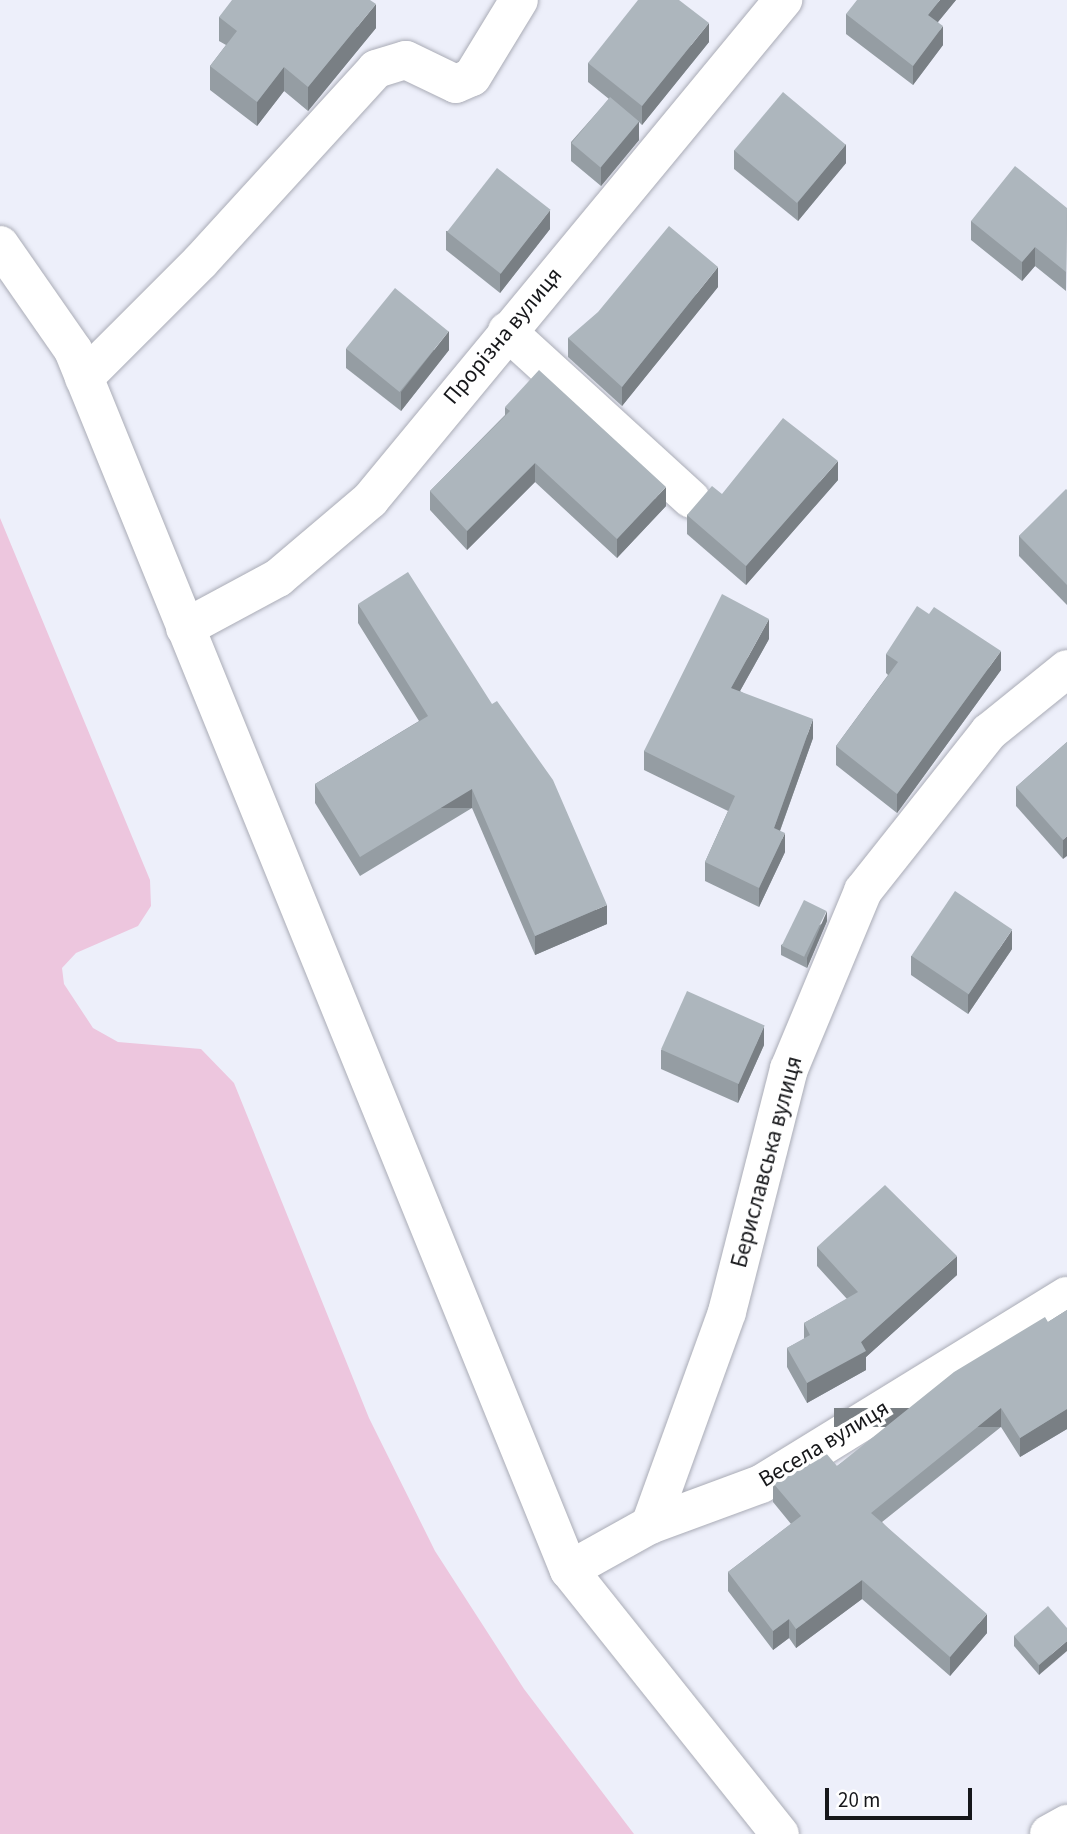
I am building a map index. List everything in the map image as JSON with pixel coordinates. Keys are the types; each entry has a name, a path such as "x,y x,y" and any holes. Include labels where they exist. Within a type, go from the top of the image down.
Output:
{"street":[{"path":"84,378 200,262 376,69 406,60 456,84 472,77 519,0"},
{"name":"Прорізна вулиця","path":"185,628 278,578 370,500 783,0"},
{"path":"0,245 73,350 569,1570 780,1834"},
{"path":"507,331 691,499"},
{"name":"Бериславська вулиця","path":"650,1525 727,1312 789,1069 863,891 989,732 1067,669"},
{"name":"Весела вулиця","path":"569,1570 650,1525 761,1484 1067,1296"},
{"path":"1049,1834 1067,1824"}],"shaded area":[{"path":"0,518 150,880 151,906 138,926 76,953 62,968 64,984 93,1028 118,1042 201,1049 234,1083 369,1418 435,1551 524,1689 634,1834 0,1834"}],"building":[{"path":"232,0 370,0 376,4 308,87 284,67 257,102 210,66 237,31 219,17"},
{"path":"638,0 679,0 709,23 642,106 588,63"},
{"path":"857,0 940,0 928,15 943,26 913,66 846,14"},
{"path":"783,92 846,145 797,203 734,150"},
{"path":"610,97 639,121 601,167 571,143"},
{"path":"1015,166 1067,208 1066,272 1035,247 1022,262 971,221"},
{"path":"497,168 551,210 501,274 447,232"},
{"path":"669,226 718,267 622,387 568,338 598,312"},
{"path":"395,288 449,331 400,392 346,349"},
{"path":"539,370 666,487 617,539 535,463 467,531 430,491 510,411 505,407"},
{"path":"783,418 838,461 746,566 687,515 712,486 722,494"},
{"path":"1067,490 1067,585 1019,536"},
{"path":"408,572 492,704 497,701 553,780 607,905 535,936 472,789 360,857 315,784 428,716 358,604"},
{"path":"722,594 769,619 731,688 813,719 774,828 785,833 759,888 705,862 735,796 644,751"},
{"path":"917,606 929,614 934,607 1001,651 897,794 836,746 898,662 886,654"},
{"path":"1067,742 1067,836 1063,840 1016,787"},
{"path":"955,891 1012,930 969,994 911,956"},
{"path":"804,900 826,911 804,957 782,946"},
{"path":"687,991 765,1026 739,1084 661,1049"},
{"path":"885,1185 957,1256 861,1342 866,1351 807,1383 787,1348 810,1335 804,1323 858,1292 817,1247"},
{"path":"1067,1310 1067,1409 1020,1438 1001,1408 871,1513 987,1614 950,1657 862,1580 796,1629 789,1619 773,1631 728,1572 801,1516 773,1483 825,1452 837,1466 954,1372 1045,1317 1048,1322"},
{"path":"1048,1606 1067,1628 1067,1641 1039,1665 1014,1636"}]}
